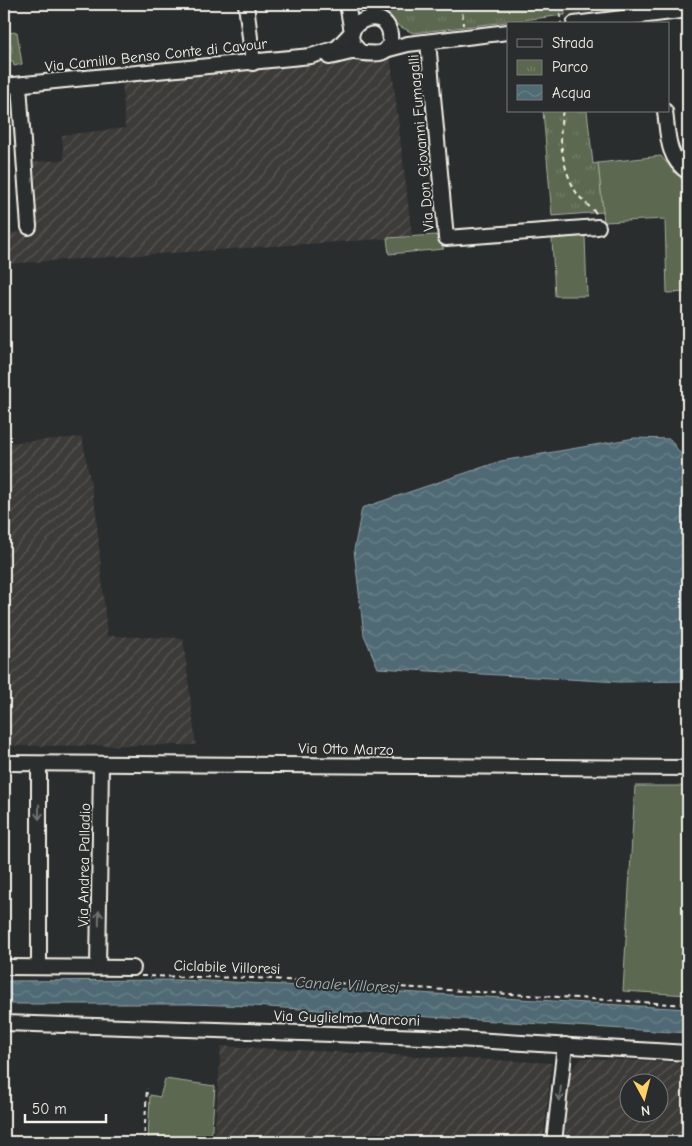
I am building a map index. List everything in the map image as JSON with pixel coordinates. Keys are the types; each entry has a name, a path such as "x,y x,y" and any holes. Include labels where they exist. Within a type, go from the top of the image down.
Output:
{"street":[{"path":"246,4 254,63"},
{"path":"349,4 357,10 383,21 402,37 423,43"},
{"path":"349,4 353,44 362,53 374,55 385,50 423,43 507,32"},
{"path":"606,22 653,19 688,10"},
{"path":"352,32 359,21 371,17"},
{"path":"385,50 390,38 387,26"},
{"name":"Via Camillo Benso Conte di Cavour","path":"4,86 311,56 337,48 352,32"},
{"name":"Via Don Giovanni Fumagalli","path":"423,43 446,238 598,227"},
{"name":"Via Camillo Benso Conte di Cavour","path":"311,56 326,57 351,52 362,53"},
{"path":"19,85 29,227"},
{"path":"665,112 670,150 681,168 688,172"},
{"name":"Via Otto Marzo","path":"4,764 688,768"},
{"path":"38,966 39,764"},
{"name":"Via Andrea Palladio","path":"98,967 101,764"},
{"path":"4,967 98,967 133,972"},
{"name":"Via Guglielmo Marconi","path":"4,1023 424,1036 688,1054"},
{"path":"554,1142 565,1045"}],"path":[{"path":"462,4 464,38"},
{"path":"559,4 561,22"},
{"path":"563,112 561,132 567,170 577,193 597,214 598,227"},
{"name":"Ciclabile Villoresi","path":"133,972 688,1005"},
{"path":"144,1142 147,1088"}],"shaded area":[{"path":"564,4 649,4 650,13 566,22"},
{"path":"390,53 412,237 4,264 4,234 37,230 32,162 64,160 62,135 125,128 122,76"},
{"path":"82,437 96,512 107,636 183,638 196,745 4,746 4,443"},
{"path":"221,1046 552,1063 543,1142 214,1142"},
{"path":"582,1058 688,1063 688,1142 563,1142 571,1070"}],"green space":[{"path":"358,4 564,4 565,15 413,33 399,26 384,11"},
{"path":"17,32 22,64 14,66 13,61 4,61 4,56 12,53 11,44 4,44 4,33"},
{"path":"543,112 587,112 593,164 598,163 603,212 552,216"},
{"path":"661,156 676,174 688,183 688,292 667,293 665,219 604,222 598,163"},
{"path":"436,235 444,249 389,254 387,238"},
{"path":"585,236 587,296 555,296 552,239"},
{"path":"635,786 688,786 688,995 623,991"},
{"path":"165,1079 215,1086 211,1142 148,1142 150,1095 160,1097"}],"water":[{"path":"635,438 670,439 688,464 688,681 619,682 378,668 364,635 354,550 362,508 501,461"},
{"name":"Canale Villoresi","path":"180,980 688,1009 688,1033 252,1006 4,1004 4,981"}]}
